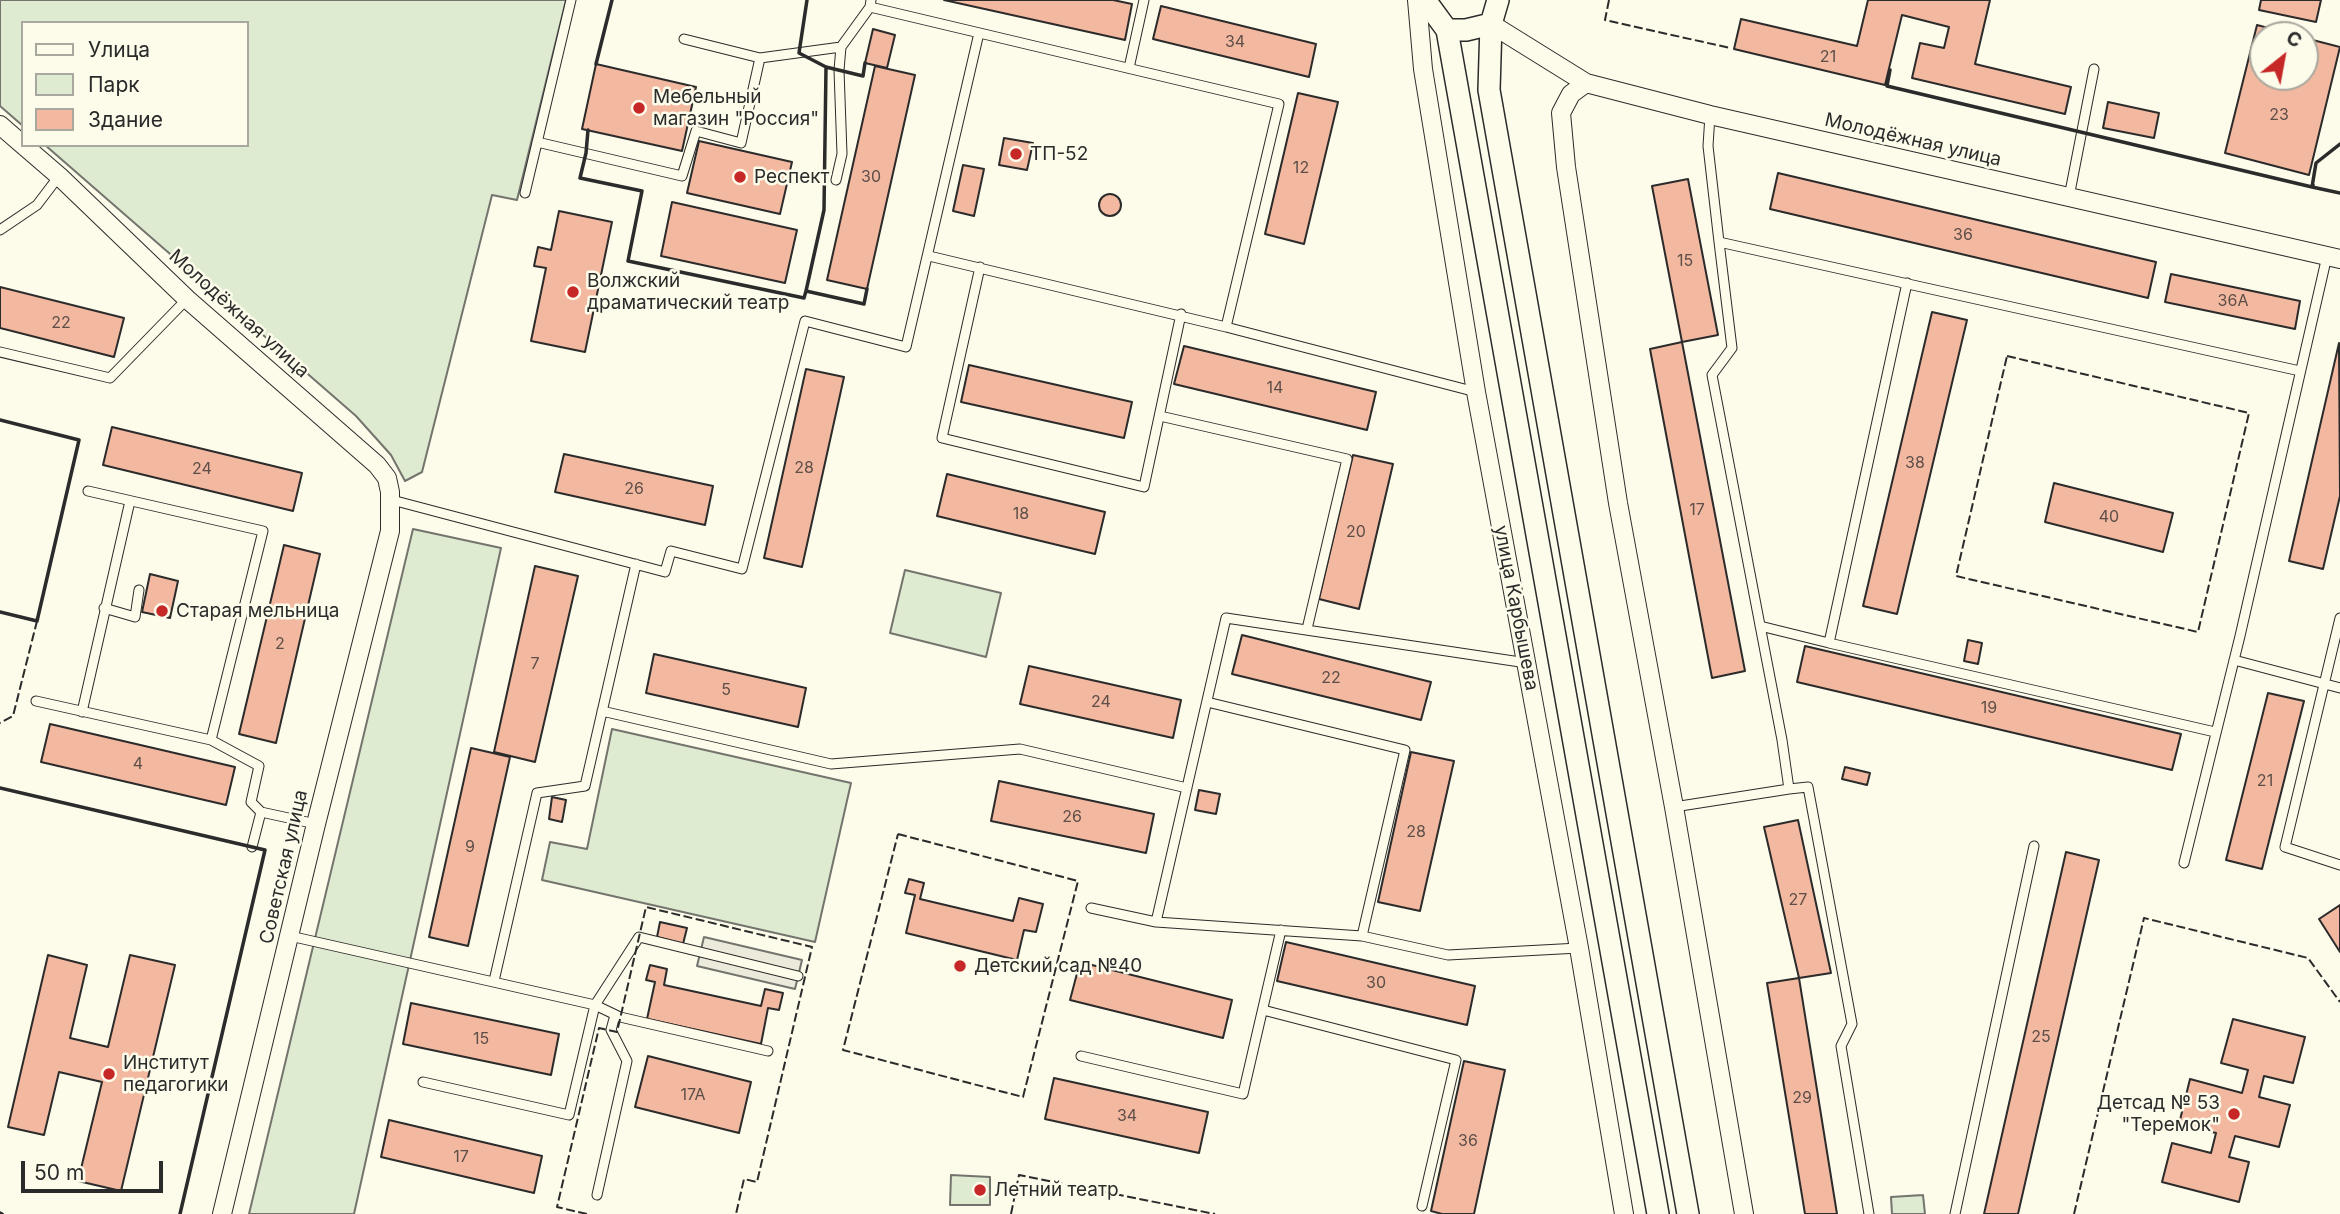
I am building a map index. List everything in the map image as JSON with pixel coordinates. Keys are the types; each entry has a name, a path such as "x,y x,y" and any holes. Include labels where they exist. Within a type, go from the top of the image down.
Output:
{"street":[{"name":"улица Карбышева","path":"1417,0 1423,69 1476,392 1579,948 1624,1214"},
{"path":"1425,0 1447,30 1466,30 1491,24"},
{"path":"1498,0 1491,24 1489,90 1688,1214"},
{"name":"Молодёжная улица","path":"1491,24 1587,83 1710,115 2334,257"},
{"name":"улица Карбышева","path":"1447,30 1658,1214"},
{"path":"1587,83 1571,94 1561,113 1566,167 1618,503 1744,1214"},
{"name":"Молодёжная улица","path":"0,125 21,143"},
{"name":"Молодёжная улица","path":"25,147 187,299 377,465 387,478 392,500 390,531"},
{"name":"Советская улица","path":"222,1214 390,531"}],"lane":[{"path":"525,193 571,0"},
{"path":"1129,68 1144,0"},
{"path":"836,180 842,154 839,71 841,47 870,4 979,33 1279,104 1226,327"},
{"path":"392,500 665,572 671,551 742,569 805,321 906,347 979,33"},
{"path":"684,40 760,58 841,47"},
{"path":"537,142 682,176 696,131 741,143 760,58"},
{"path":"2069,197 2094,69"},
{"path":"1710,115 1708,146 1732,348 1712,375 1789,789"},
{"path":"0,230 37,205 59,176"},
{"path":"1719,242 2300,370"},
{"path":"929,256 1181,314 1476,392"},
{"path":"2184,863 2234,660 2300,370 2334,257"},
{"path":"980,267 942,438 1144,487 1181,314"},
{"path":"1829,643 1907,284"},
{"path":"0,352 110,379 187,299"},
{"path":"1160,416 1347,459 1307,629"},
{"path":"88,491 263,531 211,740"},
{"path":"82,712 130,501"},
{"path":"494,981 537,793 585,786 636,564"},
{"path":"104,608 135,617 139,590"},
{"path":"1156,922 1226,618 1527,663"},
{"path":"2340,618 2285,847 2340,865"},
{"path":"1760,626 2215,732"},
{"path":"2234,660 2340,688"},
{"path":"36,701 211,740 259,766 251,802 261,812 316,824"},
{"path":"1207,702 1405,750 1362,936"},
{"path":"602,711 831,765 1020,749 1187,788"},
{"path":"1674,807 1808,787 1852,1024 1841,1046 1869,1214"},
{"path":"252,847 261,812"},
{"path":"1955,1214 2034,846"},
{"path":"1091,908 1156,922 1362,936 1448,955 1579,948"},
{"path":"1081,1056 1243,1094 1281,930"},
{"path":"290,936 595,1004 615,1015 768,1051"},
{"path":"423,1082 569,1115 595,1004 639,937 798,976"},
{"path":"1263,1010 1456,1060 1422,1206"},
{"path":"597,1195 627,1061 611,1030 615,1015"}],"green space":[{"path":"0,0 566,0 517,200 492,195 422,472 405,481 391,455 356,416 47,147 248,147 248,21 21,21 21,124 0,106"},
{"path":"413,529 501,548 354,1214 249,1214"},
{"path":"905,570 1001,593 986,657 890,633"},
{"path":"612,729 851,783 815,942 542,880 550,842 587,849"},
{"path":"951,1175 990,1177 990,1205 950,1205"},
{"path":"1923,1195 1925,1214 1892,1214 1891,1197"}],"shaded area":[{"path":"704,937 802,960 795,989 697,966"}],"building":[{"path":"944,0 1113,0 1132,4 1125,40"},
{"path":"1868,0 1990,0 1975,64 2071,87 2065,114 1912,78 1920,43 1944,48 1949,27 1902,15 1885,85 1734,49 1741,19 1857,46"},
{"path":"2261,0 2321,0 2316,21 2259,10"},
{"path":"1161,6 1316,44 1309,77 1153,39"},
{"path":"873,29 895,35 887,68 865,63"},
{"path":"2319,42 2340,47 2309,175 2225,153 2249,57 2249,91 2319,91"},
{"name":"Мебельный магазин \"Россия\"","path":"596,64 696,87 682,151 582,129"},
{"path":"875,66 915,75 867,289 827,280"},
{"path":"1298,93 1338,102 1304,244 1265,234"},
{"path":"2108,102 2159,113 2154,138 2103,128"},
{"name":"ТП-52","path":"1004,138 1033,143 1027,170 999,165"},
{"name":"Респект","path":"699,141 792,162 780,214 687,193"},
{"path":"963,165 984,169 974,216 953,211"},
{"path":"1778,173 2156,262 2148,298 1770,209"},
{"path":"1688,179 1718,335 1682,342 1652,186"},
{"path":"1110,194 1118,197 1121,205 1118,213 1110,216 1102,213 1099,205 1102,197"},
{"path":"672,202 797,230 785,283 661,256"},
{"name":"Волжский драматический театр","path":"559,211 612,222 585,352 531,341 546,268 534,266 538,247 551,250"},
{"path":"2171,274 2300,301 2295,329 2165,302"},
{"path":"0,287 124,318 114,357 0,328"},
{"path":"1932,312 1967,320 1897,614 1863,606"},
{"path":"1682,342 1745,671 1712,678 1650,349"},
{"path":"2339,343 2340,496 2323,569 2289,561"},
{"path":"1184,346 1376,392 1367,430 1174,384"},
{"path":"969,365 1132,402 1124,438 961,402"},
{"path":"806,369 844,377 802,567 764,558"},
{"path":"112,427 302,473 293,511 103,465"},
{"path":"564,454 713,486 705,525 555,492"},
{"path":"1353,455 1393,464 1359,609 1319,599"},
{"path":"947,474 1105,512 1095,554 937,516"},
{"path":"2054,483 2173,513 2163,552 2045,522"},
{"path":"284,545 320,554 276,743 239,734"},
{"path":"535,566 578,576 535,762 494,752"},
{"path":"150,574 178,581 170,618 142,612"},
{"path":"1242,635 1431,682 1421,720 1232,674"},
{"path":"1968,640 1982,643 1978,664 1964,661"},
{"path":"1805,646 2181,734 2172,770 1797,682"},
{"path":"654,654 806,688 798,727 646,693"},
{"path":"1029,666 1181,700 1173,738 1020,704"},
{"path":"2268,693 2304,701 2262,869 2226,860"},
{"path":"50,724 235,767 226,805 41,762"},
{"path":"471,748 510,757 468,946 429,937"},
{"path":"1411,752 1454,761 1420,911 1378,902"},
{"path":"1845,767 1870,773 1867,785 1842,779"},
{"path":"999,781 1154,814 1146,853 991,821"},
{"path":"1199,790 1220,794 1216,814 1195,810"},
{"path":"552,797 566,800 562,822 549,819"},
{"path":"1798,820 1831,973 1799,978 1764,827"},
{"path":"2066,852 2099,860 2018,1214 1984,1214"},
{"path":"909,879 924,883 920,899 1013,921 1019,898 1043,904 1036,932 1024,930 1017,960 906,933 915,895 905,893"},
{"path":"2340,905 2340,952 2319,919"},
{"path":"660,922 687,928 683,944 657,937"},
{"path":"1286,942 1475,986 1467,1025 1277,981"},
{"name":"Институт педагогики","path":"48,955 87,965 70,1038 108,1047 130,955 175,965 121,1191 78,1181 102,1082 59,1072 44,1135 8,1127"},
{"path":"1080,962 1232,1000 1223,1038 1070,1000"},
{"path":"650,965 667,969 664,985 761,1006 765,989 783,993 779,1010 768,1008 761,1044 647,1019 655,982 646,980"},
{"path":"1799,978 1837,1214 1805,1214 1767,983"},
{"path":"411,1003 559,1034 551,1075 403,1044"},
{"name":"Детсад № 53 \"Теремок\"","path":"2233,1019 2305,1037 2293,1083 2264,1076 2259,1097 2290,1105 2279,1147 2235,1136 2229,1157 2249,1162 2239,1202 2162,1182 2172,1143 2211,1153 2216,1133 2179,1124 2190,1079 2242,1093 2248,1070 2221,1063"},
{"path":"648,1056 751,1082 739,1133 635,1107"},
{"path":"1464,1061 1505,1070 1474,1214 1442,1214 1431,1211"},
{"path":"1054,1078 1208,1112 1199,1153 1045,1119"},
{"path":"389,1120 542,1156 534,1193 381,1157"}],"fence":[{"path":"1609,0 1605,20 1730,48"},
{"path":"2007,356 2249,413 2198,632 1956,576 2007,356"},
{"path":"0,612 37,621 13,716 0,723"},
{"path":"898,834 1078,881 1023,1097 843,1050 898,834"},
{"path":"587,1214 557,1207 599,1028 617,1032 646,907 812,947 757,1182 744,1179 736,1214"},
{"path":"2074,1214 2144,918 2308,958 2340,1002"},
{"path":"1011,1214 1019,1175 1215,1214"}],"wall":[{"path":"596,64 612,0"},
{"path":"806,291 824,210 826,67 799,53 807,0"},
{"path":"826,67 863,76 865,63"},
{"path":"1890,70 1887,86 2312,187 2316,163 2340,144"},
{"path":"588,130 580,178 642,191 628,261 804,298 806,291 864,304 867,289"},
{"path":"2313,185 2312,187 2340,193"},
{"path":"0,420 79,440 37,621 0,612"},
{"path":"0,788 265,850 180,1214"}],"place":[{"name":"Мебельный магазин \"Россия\"","path":"639,108"},
{"name":"ТП-52","path":"1016,154"},
{"name":"Респект","path":"740,177"},
{"name":"Волжский драматический театр","path":"573,292"},
{"name":"Старая мельница","path":"162,611"},
{"name":"Детский сад №40","path":"960,966"},
{"name":"Институт педагогики","path":"109,1074"},
{"name":"Детсад № 53 \"Теремок\"","path":"2234,1114"},
{"name":"Летний театр","path":"980,1190"}]}
